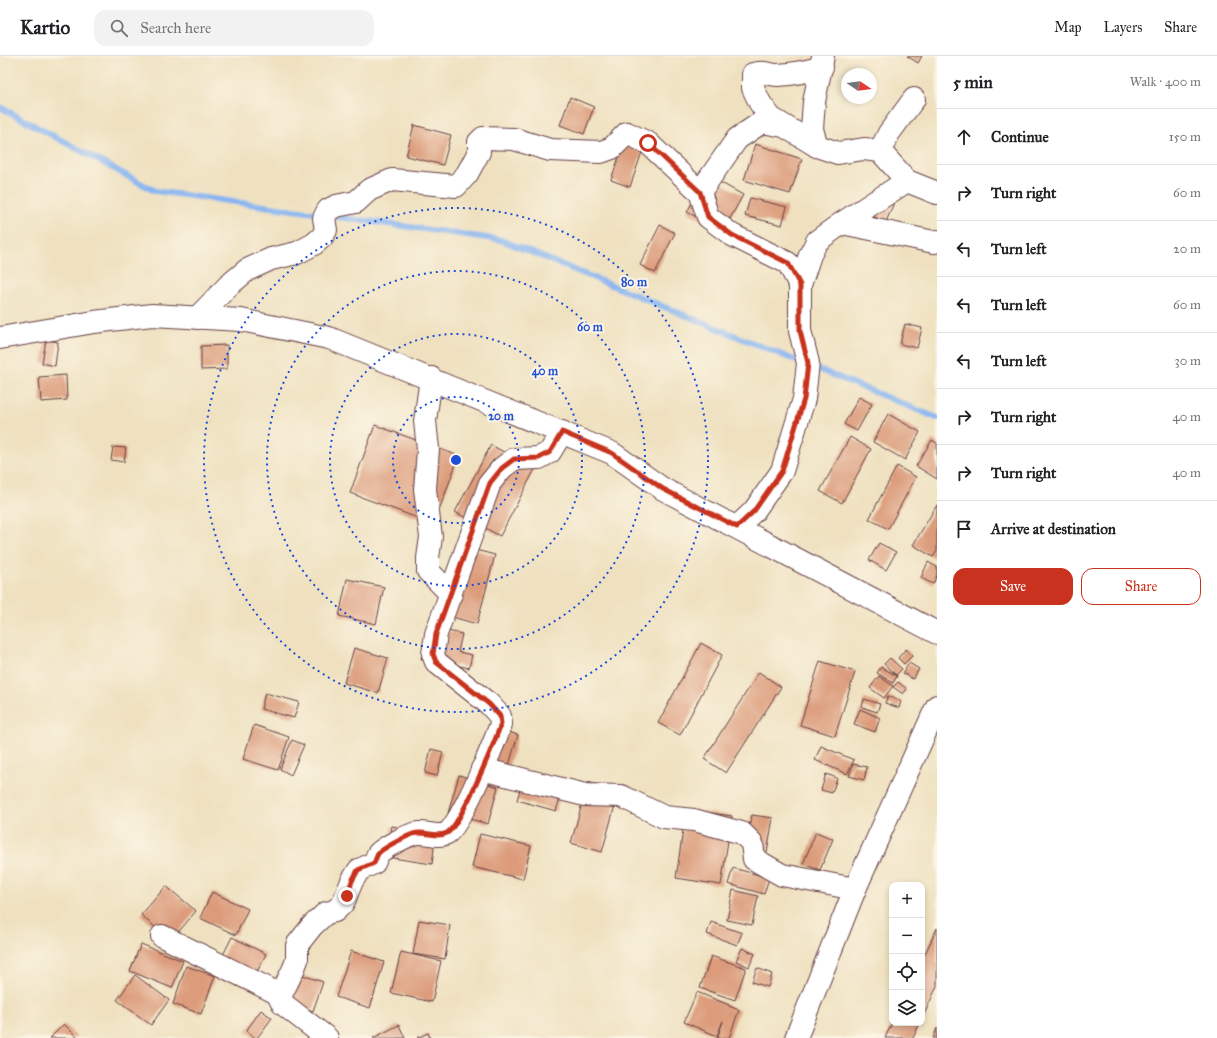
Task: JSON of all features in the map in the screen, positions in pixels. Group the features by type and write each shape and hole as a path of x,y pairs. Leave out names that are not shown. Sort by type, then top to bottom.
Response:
{"street":[{"path":"822,62 804,73 776,75 761,71 753,74 753,88 760,103 771,118 817,146 838,153 864,148 880,151 907,181 937,193"},
{"path":"817,146 812,129 814,102 822,62"},
{"path":"880,151 889,133 914,99"},
{"path":"700,192 737,138 762,122 784,126"},
{"path":"198,318 228,286 247,270 271,259 298,253 314,244 322,237 326,230 324,218 328,210 336,206 356,202 369,190 392,180 456,186 467,174 479,152 479,142 483,138 514,139 550,150 601,152 612,148 626,133 648,143 700,192 708,217 732,235 788,263 800,285"},
{"path":"737,527 754,511 782,471 804,399 808,363 800,331 800,285 810,255 817,241 907,181"},
{"path":"842,223 937,242"},
{"path":"0,338 94,322 152,315 241,320 329,338 431,378 612,453 663,489 937,633"},
{"path":"431,378 425,421 428,449 425,489 431,537 428,571 451,594"},
{"path":"327,1038 283,1004 280,1000 297,960 297,945 312,926 326,913 335,911 343,903 358,870 374,863 378,854 385,848 414,834 423,833 439,835 448,832 454,826 471,795 501,724 500,716 489,704 436,662 433,654 436,634 490,483 502,468 514,459 539,458 550,452 562,432"},
{"path":"796,1038 855,889 937,706"},
{"path":"482,769 585,795 621,796 664,817 694,820 742,833 752,843 754,859 782,875 855,889"},
{"path":"162,936 281,995"}],"building":[{"path":"907,56 922,56 918,63"},
{"path":"570,97 594,107 584,134 560,125"},
{"path":"414,125 451,135 443,165 406,156"},
{"path":"624,142 643,149 630,187 611,180"},
{"path":"755,144 802,159 790,194 744,180"},
{"path":"707,175 743,195 723,231 687,212"},
{"path":"750,198 787,207 782,225 745,216"},
{"path":"895,200 886,222 868,214"},
{"path":"660,225 675,233 655,273 640,265"},
{"path":"905,324 922,328 917,348 900,344"},
{"path":"46,340 58,342 55,366 42,363"},
{"path":"227,345 227,369 201,370 201,346"},
{"path":"66,375 67,400 41,402 39,377"},
{"path":"859,397 872,404 857,431 844,424"},
{"path":"888,414 920,432 905,460 873,442"},
{"path":"375,425 459,456 434,524 350,493"},
{"path":"850,437 871,449 842,503 820,491"},
{"path":"932,440 937,443 937,479 916,466"},
{"path":"491,445 535,469 500,536 455,512"},
{"path":"113,447 126,448 124,462 111,460"},
{"path":"897,466 916,477 888,529 869,519"},
{"path":"937,505 937,551 933,557 913,545"},
{"path":"879,543 896,552 886,570 869,560"},
{"path":"456,545 495,555 477,624 438,613"},
{"path":"928,562 937,567 937,575 933,584 921,578"},
{"path":"347,579 384,587 376,624 339,616"},
{"path":"428,627 462,634 458,652 472,655 469,668 421,659"},
{"path":"701,643 722,655 680,735 658,723"},
{"path":"354,648 388,658 378,693 344,683"},
{"path":"906,649 912,656 904,664 898,658"},
{"path":"890,658 902,669 896,675 884,664"},
{"path":"820,661 855,672 835,736 800,725"},
{"path":"909,663 919,669 913,679 903,673"},
{"path":"881,667 897,676 893,683 877,673"},
{"path":"759,672 781,687 726,773 704,759"},
{"path":"879,676 893,686 884,698 870,688"},
{"path":"898,682 907,689 903,694 893,687"},
{"path":"265,693 299,702 294,718 261,709"},
{"path":"888,696 901,701 899,708 885,703"},
{"path":"864,699 880,704 877,712 862,707"},
{"path":"860,709 880,718 875,732 854,724"},
{"path":"254,725 289,737 278,770 243,759"},
{"path":"494,727 518,735 506,775 481,767"},
{"path":"292,740 304,745 291,775 280,769"},
{"path":"821,746 854,760 847,774 815,760"},
{"path":"431,749 443,752 437,776 425,773"},
{"path":"853,764 867,767 864,780 849,776"},
{"path":"826,774 837,778 832,793 821,790"},
{"path":"459,775 498,787 488,824 448,813"},
{"path":"588,782 619,791 602,852 571,843"},
{"path":"522,783 561,795 556,811 517,800"},
{"path":"686,809 732,816 721,885 676,878"},
{"path":"752,815 773,818 767,852 746,848"},
{"path":"391,826 436,833 432,864 386,857"},
{"path":"816,832 833,839 820,870 803,864"},
{"path":"480,834 531,846 523,879 472,867"},
{"path":"733,868 769,878 764,894 728,884"},
{"path":"166,886 196,911 171,941 141,915"},
{"path":"733,890 758,896 752,925 727,920"},
{"path":"212,892 248,909 236,935 200,918"},
{"path":"419,920 450,925 445,959 413,954"},
{"path":"711,922 742,933 737,945 707,934"},
{"path":"937,928 937,986 925,1012 925,954"},
{"path":"232,937 266,954 254,978 220,961"},
{"path":"141,944 183,961 172,988 130,971"},
{"path":"742,948 755,954 749,967 736,961"},
{"path":"351,951 384,962 370,1008 336,997"},
{"path":"401,952 441,961 432,1002 391,993"},
{"path":"711,956 746,968 735,1000 700,988"},
{"path":"186,966 215,976 201,1014 173,1004"},
{"path":"757,968 772,974 768,987 752,982"},
{"path":"288,970 323,982 313,1011 278,999"},
{"path":"135,975 169,1000 151,1025 117,1000"},
{"path":"697,992 739,1010 729,1038 717,1038 723,1021 717,1036 684,1022"},
{"path":"261,1010 272,1018 257,1038 255,1038 246,1031"},
{"path":"64,1024 78,1038 50,1038"},
{"path":"399,1025 405,1038 373,1038"},
{"path":"891,1026 919,1026 913,1038 885,1038"},
{"path":"937,1028 937,1038 933,1038"},
{"path":"428,1033 430,1038 417,1038"}],"waterway":[{"path":"0,107 155,191 322,214"},
{"path":"331,216 501,240 802,363"},
{"path":"811,366 937,418"}],"route":[{"path":"347,896 352,881 358,870 374,863 378,854 385,848 416,833 439,835 448,832 454,826 471,795 501,724 500,716 489,704 442,668 436,662 433,654 436,634 490,483 502,468 514,459 539,458 550,452 562,432 612,453 663,489 737,527 754,511 782,471 804,399 808,363 800,331 800,285 788,263 732,235 708,217 700,192 648,143"}]}
